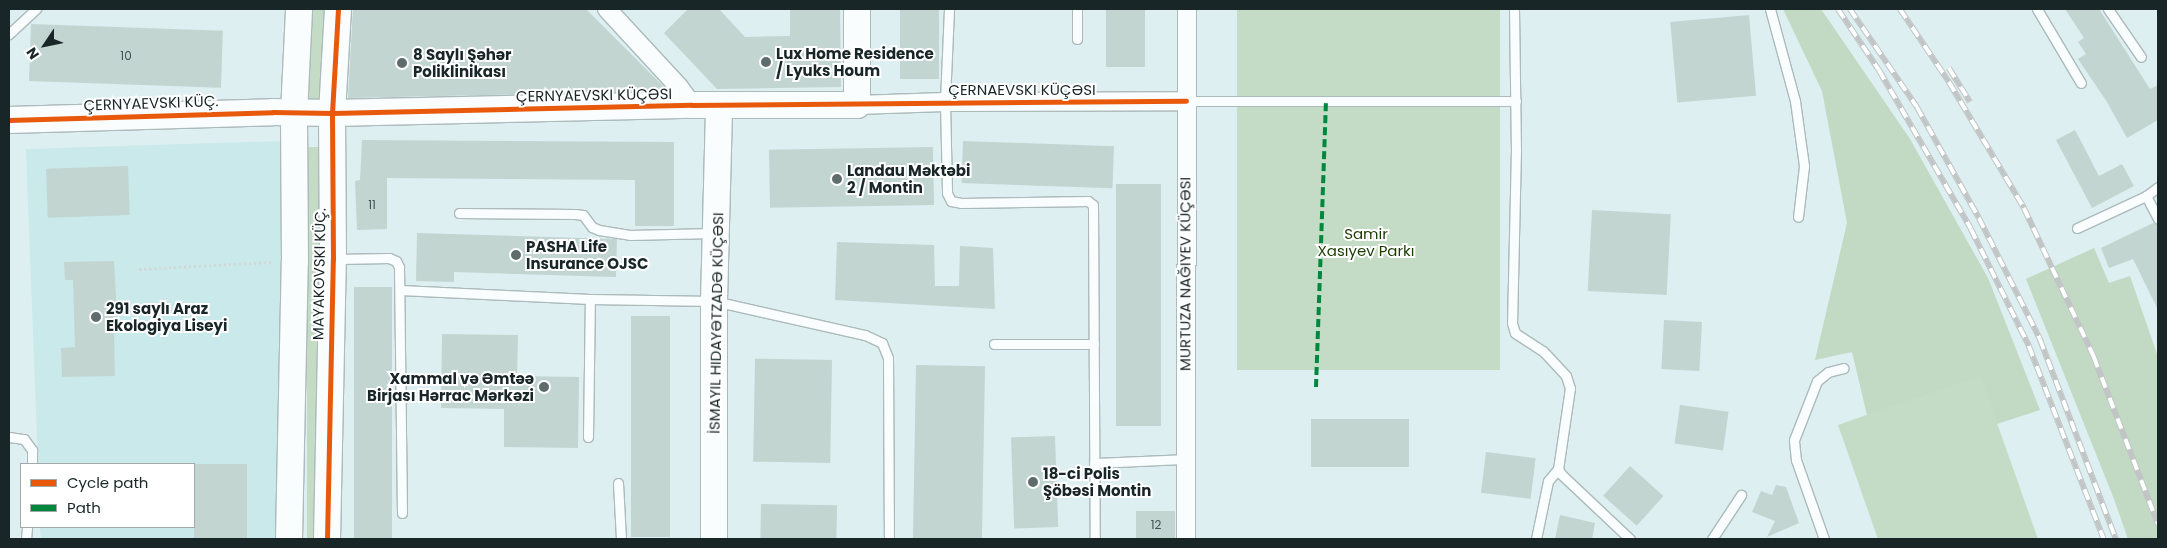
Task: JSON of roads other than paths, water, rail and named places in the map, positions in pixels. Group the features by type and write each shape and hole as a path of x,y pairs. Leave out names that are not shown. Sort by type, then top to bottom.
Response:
{"street":[{"name":"MAYAKOVSKI KÜÇ.","path":"289,539 295,261 294,112 299,9"},
{"name":"MAYAKOVSKI KÜÇ.","path":"326,539 333,259 332,113 338,9"},
{"path":"607,9 679,87 692,105"},
{"path":"857,9 857,105"},
{"path":"1186,539 1184,459 1187,9"},
{"name":"ÇERNAEVSKI KÜÇƏSI","path":"857,105 945,102 1186,101"},
{"name":"ÇERNYAEVSKI KÜÇƏSI","path":"294,112 332,113 692,105 857,105"},
{"path":"714,539 714,301 719,106"},
{"name":"ÇERNYAEVSKI KÜÇ.","path":"9,120 294,112"}],"lane":[{"path":"9,34 36,9"},
{"path":"948,9 945,102 947,193 951,201 961,203 1088,201 1093,205 1095,539"},
{"path":"1077,9 1077,39"},
{"path":"1514,9 1516,102 1512,323 1515,333 1543,351 1566,376 1570,388 1558,469 1548,481 1536,539"},
{"path":"1770,9 1795,101 1804,166 1798,217"},
{"path":"2037,9 2081,83"},
{"path":"2108,9 2141,57"},
{"path":"1186,101 1516,102"},
{"path":"2077,228 2146,196 2158,187"},
{"path":"2146,196 2158,219"},
{"path":"459,213 583,215 592,226 600,230 630,235 716,233"},
{"path":"333,259 389,258 396,261 399,267 402,513"},
{"path":"400,290 590,299 714,301 865,335 882,342 888,358 889,539"},
{"path":"588,437 590,299"},
{"path":"994,344 1094,344"},
{"path":"1824,539 1796,460 1794,440 1817,381 1828,372 1844,368"},
{"path":"9,437 24,439 32,450 32,463"},
{"path":"1094,463 1184,459"},
{"path":"1558,469 1566,480 1630,539"},
{"path":"618,483 620,539"},
{"path":"1712,539 1741,495"}],"railway":[{"path":"1838,9 1879,70 1971,229 2029,346 2104,539"},
{"path":"1850,9 1917,107 1979,218 2040,339 2116,539"},
{"path":"1900,9 1949,82 2024,208 2094,357 2158,524"},
{"path":"1949,68 1970,102"}],"place":[{"name":"Lux Home Residence / Lyuks Houm","path":"766,62"},
{"name":"8 Saylı Şəhər Poliklinikası","path":"402,63"},
{"name":"Landau Məktəbi 2 / Montin","path":"837,179"},
{"name":"PASHA Life Insurance OJSC","path":"516,255"},
{"name":"291 saylı Araz Ekologiya Liseyi","path":"96,317"},
{"name":"Xammal və Əmtəə Birjası Hərrac Mərkəzi","path":"544,387"},
{"name":"18-ci Polis Şöbəsi Montin","path":"1033,482"}],"park label":[{"name":"Samir Xasıyev Parkı","path":"1366,242"}]}
